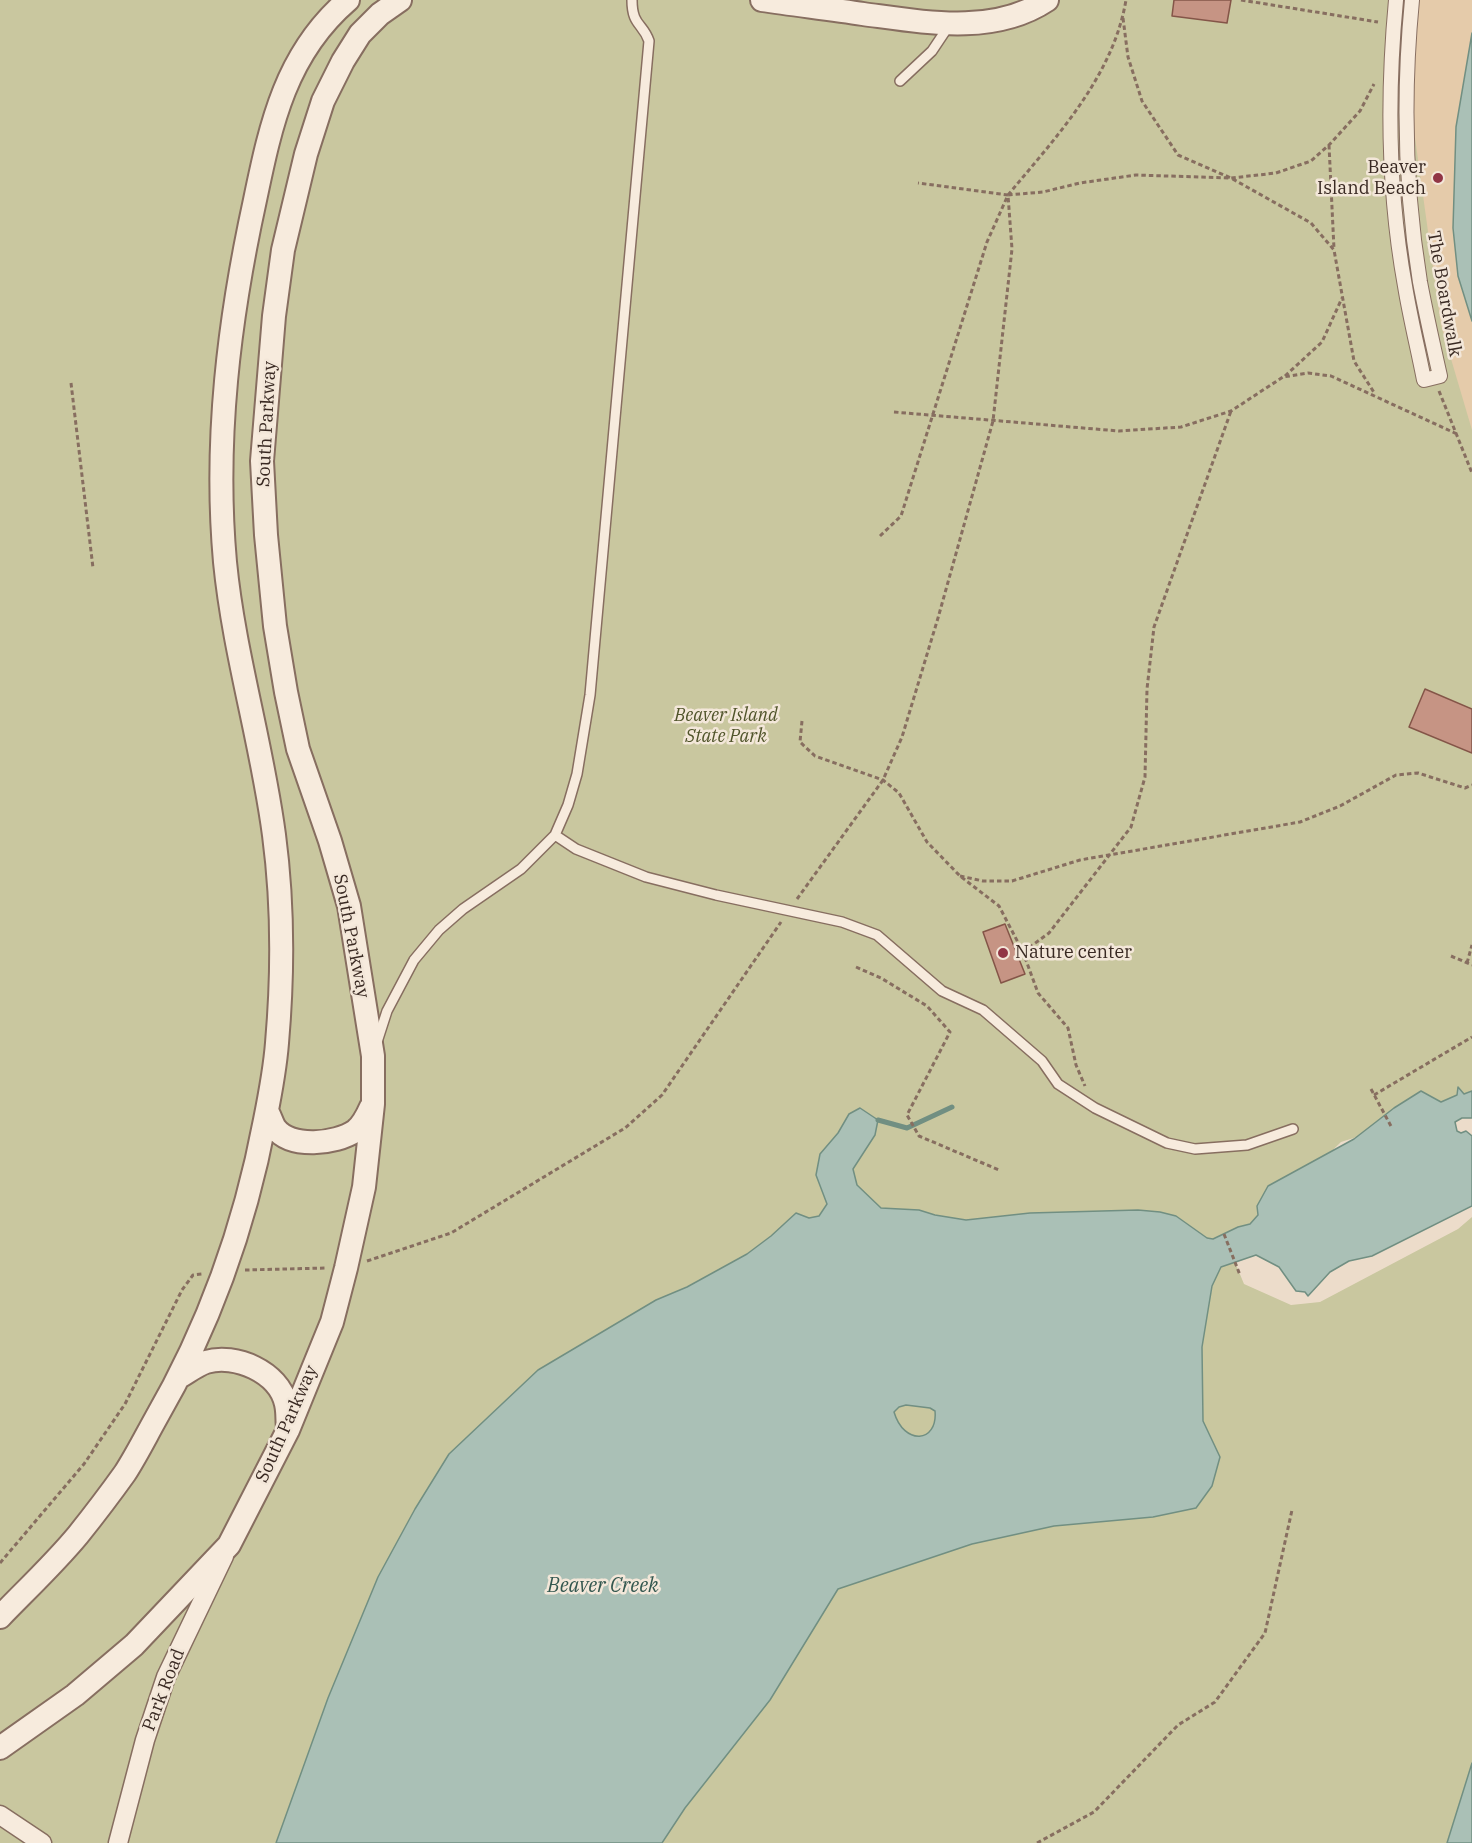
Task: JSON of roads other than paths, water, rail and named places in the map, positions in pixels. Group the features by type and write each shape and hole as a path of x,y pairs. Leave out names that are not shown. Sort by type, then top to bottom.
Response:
{"street":[{"path":"0,1617 77,1536 128,1468 180,1376 225,1270 256,1170 277,1049 281,987 278,884 274,836 240,661 225,558 223,412 234,311 245,245 259,177 277,108 295,63 310,40 333,13 348,0"},
{"name":"South Parkway","path":"0,1748 75,1695 134,1646 230,1545 288,1430 332,1322 346,1268 364,1187 372,1104 373,1056 349,906 330,841 298,750 286,692 275,626 266,535 262,461 274,316 283,250 306,154 323,101 343,61 360,34 380,14 400,0"},
{"path":"762,0 881,8 950,23 991,21 1019,14 1047,0"},
{"name":"The Boardwalk","path":"1396,0 1390,118 1394,203 1405,285 1424,380 1440,376 1420,282 1410,202 1406,118 1408,39 1412,0"},
{"path":"267,1111 281,1134 306,1142 323,1142 338,1139 355,1130 365,1121 372,1104"},
{"path":"180,1376 205,1363 218,1361 240,1362 264,1372 279,1389 286,1403 288,1430"},
{"name":"Park Road","path":"118,1843 166,1677 230,1545"},
{"path":"0,1815 42,1843"}],"lane":[{"path":"373,1056 387,1011 414,960 439,930 463,909 521,869 555,835 568,805 577,774 584,741 592,673 649,41 647,34 639,27 632,13 632,0"},
{"path":"900,81 932,51 950,23"},
{"path":"555,835 576,849 646,877 842,922 877,935 942,991 983,1010 1042,1061 1058,1084 1095,1108 1167,1143 1195,1149 1247,1145 1293,1129"}],"water":[{"path":"1472,33 1472,321 1458,276 1453,228 1456,127"},
{"name":"Beaver Creek","path":"1458,1087 1464,1094 1472,1091 1472,1118 1462,1118 1455,1122 1457,1131 1461,1133 1466,1131 1472,1136 1472,1206 1372,1256 1349,1261 1330,1272 1308,1296 1305,1292 1296,1291 1279,1267 1256,1255 1221,1267 1212,1286 1202,1347 1203,1421 1220,1457 1212,1486 1196,1508 1153,1517 1054,1526 972,1544 838,1589 770,1700 685,1808 662,1843 276,1843 328,1698 378,1577 415,1509 449,1454 538,1370 656,1300 687,1287 747,1254 796,1213 809,1218 819,1216 827,1204 816,1175 820,1154 838,1133 849,1114 860,1108 878,1120 875,1135 853,1169 857,1185 881,1208 919,1210 966,1220 1030,1213 1138,1210 1160,1212 1176,1216 1207,1238 1213,1239 1250,1224 1258,1215 1257,1206 1268,1186 1354,1139 1394,1108 1421,1091 1441,1102 1457,1095","holes":["906,1405 930,1408 935,1411 935,1422 926,1434 919,1436 905,1431 894,1412"]},
{"path":"1472,1763 1472,1843 1447,1843"}],"waterway":[{"path":"878,1120 907,1128 952,1107"}],"place":[{"name":"Beaver Island Beach","path":"1438,178"},
{"name":"Nature center","path":"1003,953"}],"park label":[{"name":"Beaver Island State Park","path":"726,726"}]}
